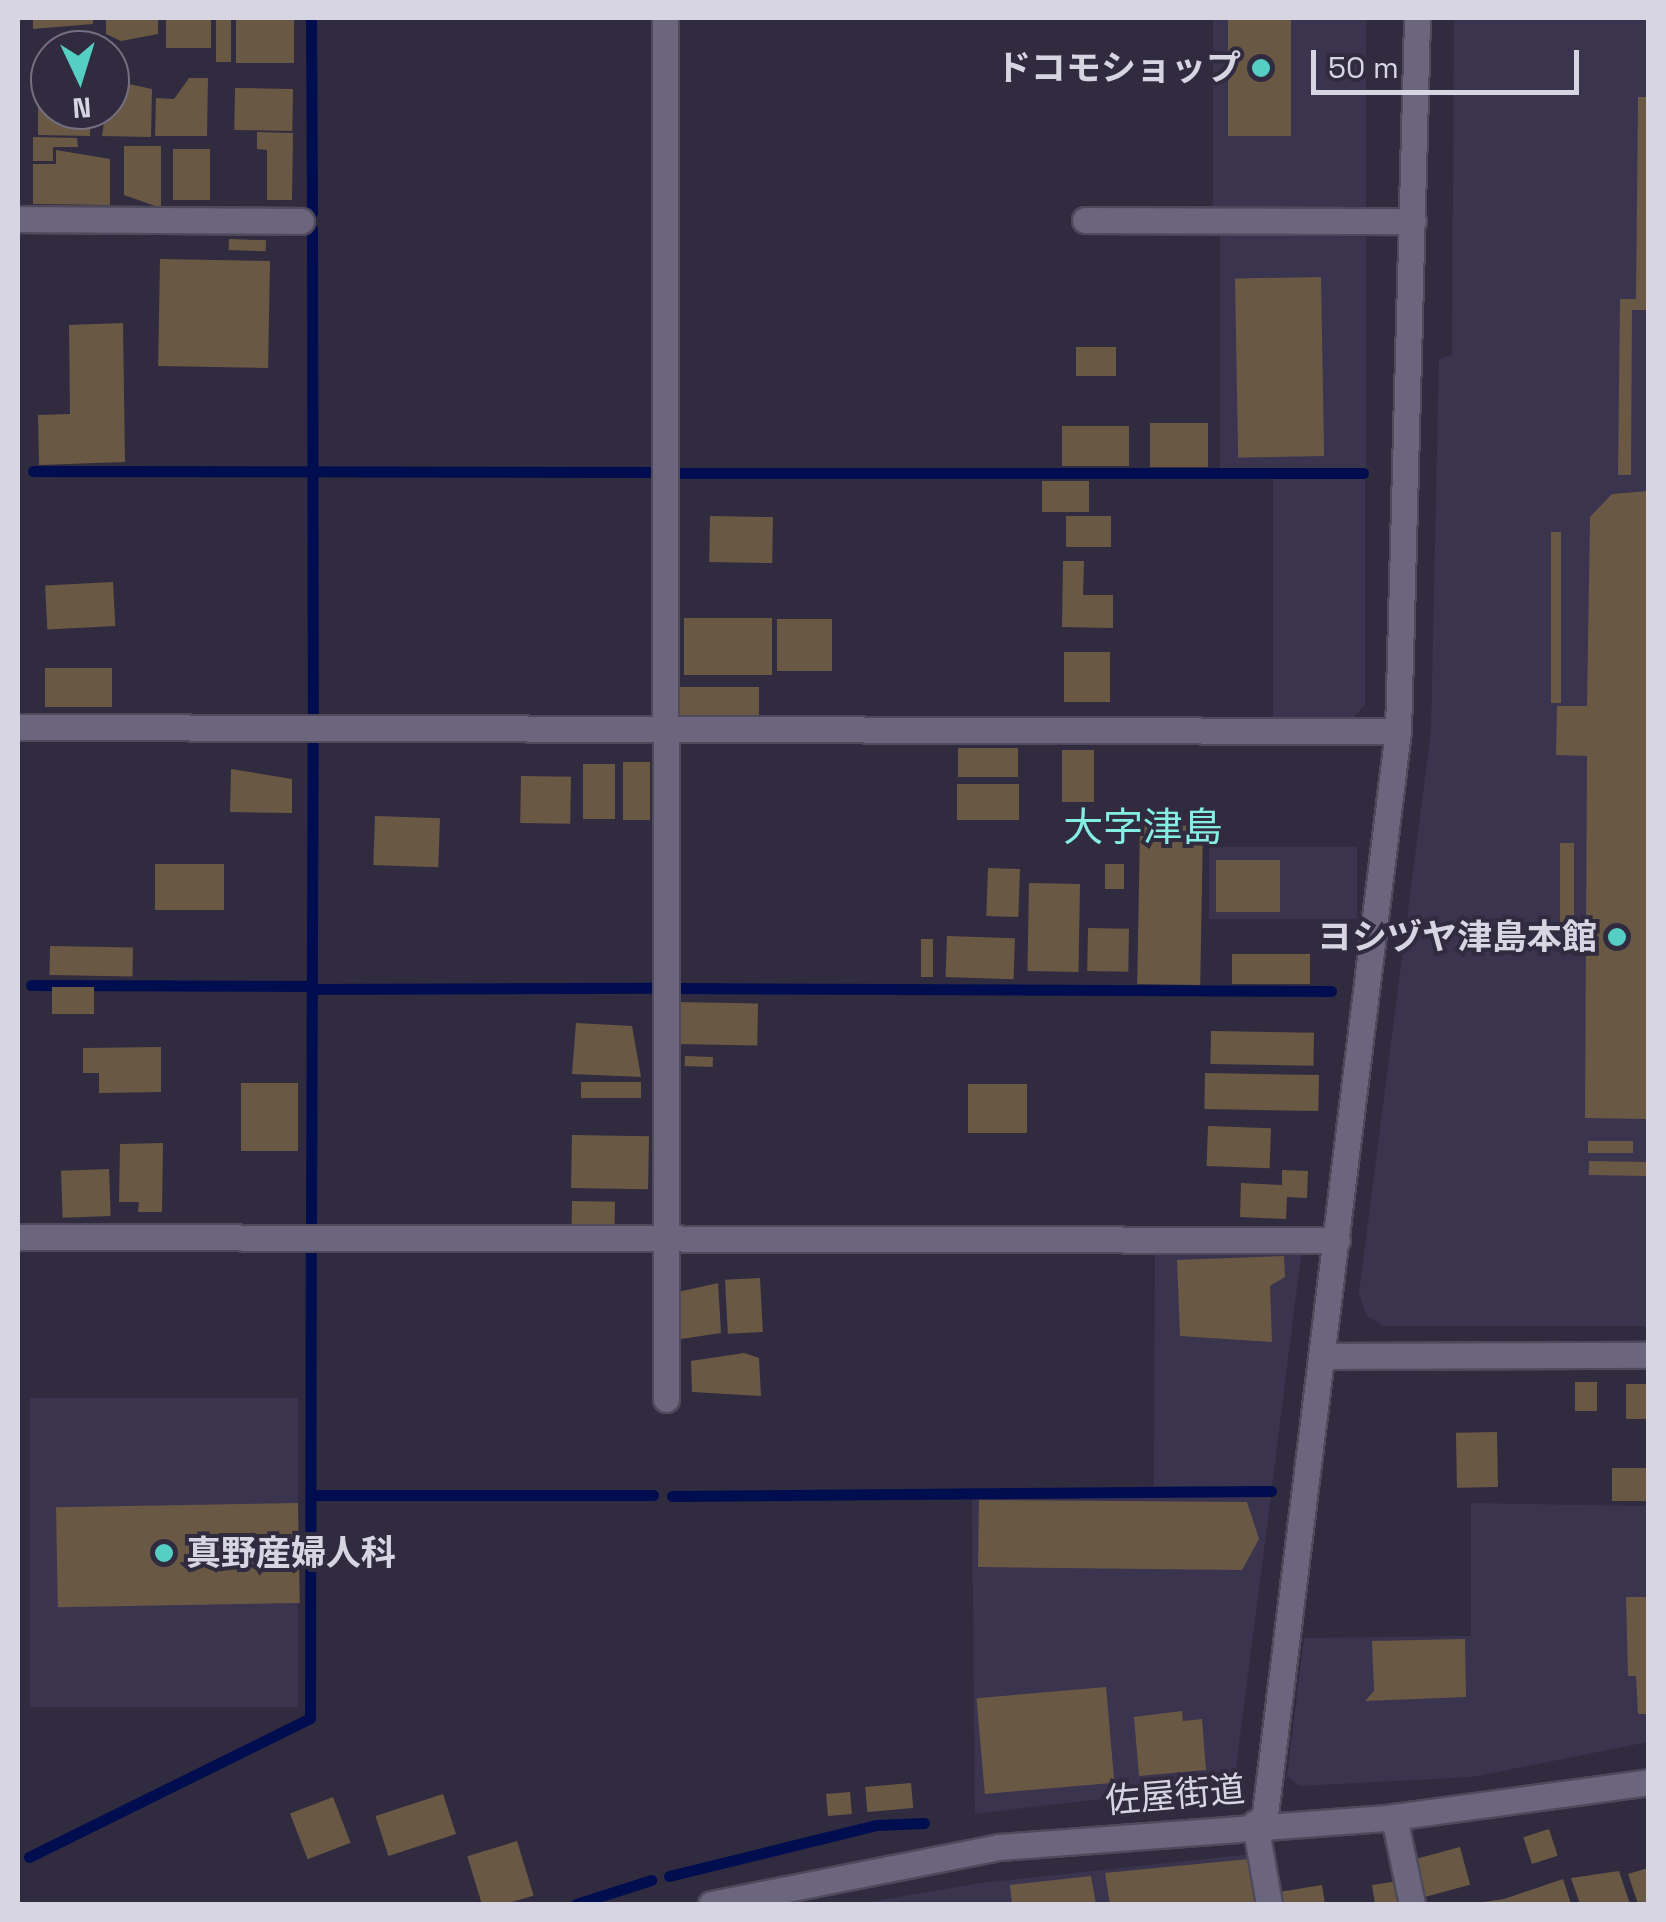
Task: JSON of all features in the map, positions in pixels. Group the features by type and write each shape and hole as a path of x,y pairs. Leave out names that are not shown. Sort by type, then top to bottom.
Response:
{"street":[{"path":"666,18 661,730 666,1399"},
{"path":"1268,1904 1260,1822 1323,1356 1398,731 1417,18"},
{"path":"18,220 301,220"},
{"path":"1085,220 1412,221"},
{"path":"18,726 1398,731"},
{"path":"18,1237 1337,1240"},
{"path":"1323,1356 1648,1356"},
{"name":"佐屋街道","path":"712,1904 999,1847 1260,1822 1394,1817 1648,1782"},
{"path":"1394,1817 1412,1904"}],"shaded area":[{"path":"1213,18 1366,18 1366,212 1213,212"},
{"path":"1454,18 1648,18 1648,1326 1383,1326 1366,1315 1359,1293 1431,732 1439,359 1452,355"},
{"path":"1220,228 1366,228 1366,468 1220,468"},
{"path":"1365,477 1365,705 1351,720 1273,720 1273,478"},
{"path":"1209,847 1357,847 1357,919 1209,919"},
{"path":"1155,1247 1302,1247 1272,1486 1154,1486"},
{"name":"真野産婦人科","path":"30,1398 298,1398 298,1707 30,1707"},
{"path":"1271,1495 1234,1783 975,1814 972,1498"},
{"path":"1471,1503 1648,1506 1648,1742 1472,1777 1299,1786 1287,1776 1304,1638 1471,1636"},
{"path":"1252,1854 1259,1904 858,1904 980,1883"}],"building":[{"path":"33,18 93,18 93,24 33,29"},
{"path":"106,18 158,18 158,34 130,39 130,30 106,30"},
{"path":"166,18 211,18 211,48 166,48"},
{"path":"216,18 231,18 231,62 216,62"},
{"path":"236,18 294,18 294,63 236,63"},
{"path":"1228,18 1291,18 1291,136 1228,136"},
{"path":"189,78 208,78 207,136 155,136 156,98 174,99"},
{"path":"130,84 152,89 151,137 102,136 103,130 130,130"},
{"path":"235,88 293,89 292,131 234,130"},
{"path":"1638,97 1648,97 1648,310 1632,310 1631,475 1618,475 1620,299 1636,299"},
{"path":"38,130 90,130 90,136 38,135"},
{"path":"257,132 293,133 292,200 267,200 267,150 257,149"},
{"path":"33,137 77,138 78,147 53,147 53,161 33,161"},
{"path":"124,146 161,146 161,208 124,195"},
{"path":"173,149 210,149 210,200 173,200"},
{"path":"56,150 110,159 110,205 33,204 33,164 56,164"},
{"path":"229,239 266,240 266,251 229,250"},
{"path":"160,259 270,261 268,368 158,366"},
{"path":"1321,277 1324,456 1238,457 1235,279"},
{"path":"123,323 125,462 39,465 38,415 70,414 69,325"},
{"path":"1076,347 1116,347 1116,376 1076,376"},
{"path":"1150,423 1208,423 1208,467 1150,467"},
{"path":"1062,426 1129,426 1129,466 1062,466"},
{"path":"1042,481 1089,481 1089,512 1042,512"},
{"name":"ヨシヅヤ津島本館","path":"1648,491 1648,1119 1585,1118 1587,756 1556,755 1557,706 1587,706 1590,517 1612,494"},
{"path":"710,516 773,517 772,563 709,562"},
{"path":"1066,516 1111,516 1111,547 1066,547"},
{"path":"1551,532 1561,532 1561,703 1551,703"},
{"path":"1063,561 1084,561 1083,595 1113,595 1113,628 1062,627"},
{"path":"113,582 115,626 47,629 45,586"},
{"path":"684,618 772,618 772,675 684,675"},
{"path":"777,619 832,619 832,671 777,671"},
{"path":"1064,652 1110,652 1110,702 1064,702"},
{"path":"45,668 112,668 112,707 45,707"},
{"path":"680,687 759,687 759,719 680,719"},
{"path":"958,748 1018,748 1018,777 958,777"},
{"path":"1062,750 1094,750 1094,802 1062,802"},
{"path":"623,762 650,762 650,820 623,820"},
{"path":"583,764 615,764 615,819 583,819"},
{"path":"231,769 292,779 292,813 230,812"},
{"path":"521,776 571,777 570,824 520,823"},
{"path":"957,784 1019,784 1019,820 957,820"},
{"path":"375,816 440,818 438,867 373,865"},
{"path":"1140,825 1203,826 1200,985 1137,984"},
{"path":"1560,843 1574,843 1574,932 1560,932"},
{"path":"1216,860 1280,860 1280,912 1216,912"},
{"path":"155,864 224,864 224,910 155,910"},
{"path":"1105,864 1124,864 1124,889 1105,889"},
{"path":"988,868 1020,869 1018,917 986,916"},
{"path":"1029,883 1080,884 1078,972 1027,971"},
{"path":"1088,928 1129,929 1128,972 1087,971"},
{"path":"947,936 1015,938 1014,979 946,977"},
{"path":"921,939 933,939 933,977 921,977"},
{"path":"50,946 133,947 132,976 49,975"},
{"path":"1232,954 1310,954 1310,984 1232,984"},
{"path":"52,987 94,987 94,1014 52,1014"},
{"path":"677,1002 758,1003 757,1045 676,1044"},
{"path":"576,1023 632,1026 641,1077 572,1074"},
{"path":"1211,1031 1314,1033 1313,1066 1210,1064"},
{"path":"161,1047 161,1092 99,1093 99,1073 83,1073 83,1048"},
{"path":"685,1056 713,1057 713,1067 685,1066"},
{"path":"1205,1073 1319,1075 1318,1111 1204,1109"},
{"path":"581,1082 641,1082 641,1098 581,1098"},
{"path":"241,1083 298,1083 298,1151 241,1151"},
{"path":"968,1084 1027,1084 1027,1133 968,1133"},
{"path":"1208,1126 1271,1128 1270,1168 1207,1166"},
{"path":"572,1135 649,1136 648,1189 571,1188"},
{"path":"1588,1141 1633,1141 1633,1153 1588,1153"},
{"path":"163,1143 162,1212 138,1212 139,1202 119,1202 120,1144"},
{"path":"1589,1161 1648,1162 1648,1176 1589,1175"},
{"path":"109,1169 111,1216 63,1218 61,1171"},
{"path":"1282,1170 1308,1171 1307,1198 1287,1197 1286,1219 1240,1217 1241,1183 1282,1185"},
{"path":"572,1201 615,1202 615,1225 572,1224"},
{"path":"1284,1256 1285,1277 1270,1286 1272,1342 1180,1336 1177,1260"},
{"path":"760,1278 763,1332 728,1334 725,1280"},
{"path":"718,1283 721,1333 681,1339 678,1292"},
{"path":"744,1353 759,1358 761,1396 692,1392 691,1361"},
{"path":"1575,1382 1597,1382 1597,1411 1575,1411"},
{"path":"1626,1384 1648,1384 1648,1419 1626,1419"},
{"path":"1497,1432 1498,1487 1457,1488 1456,1433"},
{"path":"1612,1468 1648,1468 1648,1501 1612,1501"},
{"path":"979,1500 1247,1502 1259,1539 1242,1570 978,1567"},
{"path":"298,1503 300,1603 58,1607 56,1507"},
{"path":"1626,1597 1648,1597 1648,1714 1638,1714 1636,1676 1628,1676"},
{"path":"1465,1639 1466,1697 1365,1701 1374,1691 1372,1641"},
{"path":"1106,1687 1114,1783 985,1794 976,1698"},
{"path":"1182,1711 1183,1721 1202,1719 1206,1770 1139,1776 1134,1717"},
{"path":"911,1783 913,1808 867,1812 865,1787"},
{"path":"850,1792 852,1814 828,1816 826,1794"},
{"path":"443,1794 456,1834 388,1856 375,1816"},
{"path":"333,1797 351,1843 308,1859 290,1813"},
{"path":"1549,1829 1558,1856 1532,1864 1523,1837"},
{"path":"517,1841 534,1896 506,1904 482,1904 467,1856"},
{"path":"1460,1847 1470,1885 1420,1898 1410,1860"},
{"path":"1249,1859 1255,1904 1110,1904 1105,1873"},
{"path":"1648,1868 1648,1904 1638,1904 1628,1874"},
{"path":"1619,1871 1630,1904 1580,1904 1571,1878"},
{"path":"1091,1876 1096,1904 1012,1904 1010,1885"},
{"path":"1563,1879 1571,1904 1470,1904 1504,1899"},
{"path":"1398,1881 1402,1904 1375,1904 1372,1885"},
{"path":"1322,1885 1325,1904 1281,1904 1279,1892"}],"waterway":[{"path":"311,18 312,213"},
{"path":"312,229 313,717"},
{"path":"33,471 651,472"},
{"path":"672,473 1363,473"},
{"path":"311,1226 313,740"},
{"path":"31,985 313,986"},
{"path":"313,989 651,988"},
{"path":"672,988 1331,991"},
{"path":"29,1857 310,1718 311,1247"},
{"path":"672,1496 1271,1491"},
{"path":"311,1495 653,1495"},
{"path":"669,1876 877,1825 924,1823"},
{"path":"576,1904 651,1880"}],"place":[{"name":"ドコモショップ","path":"1261,68"},
{"name":"ヨシヅヤ津島本館","path":"1617,937"},
{"name":"真野産婦人科","path":"164,1553"}],"district":[{"name":"大字津島","path":"1143,828"}]}
